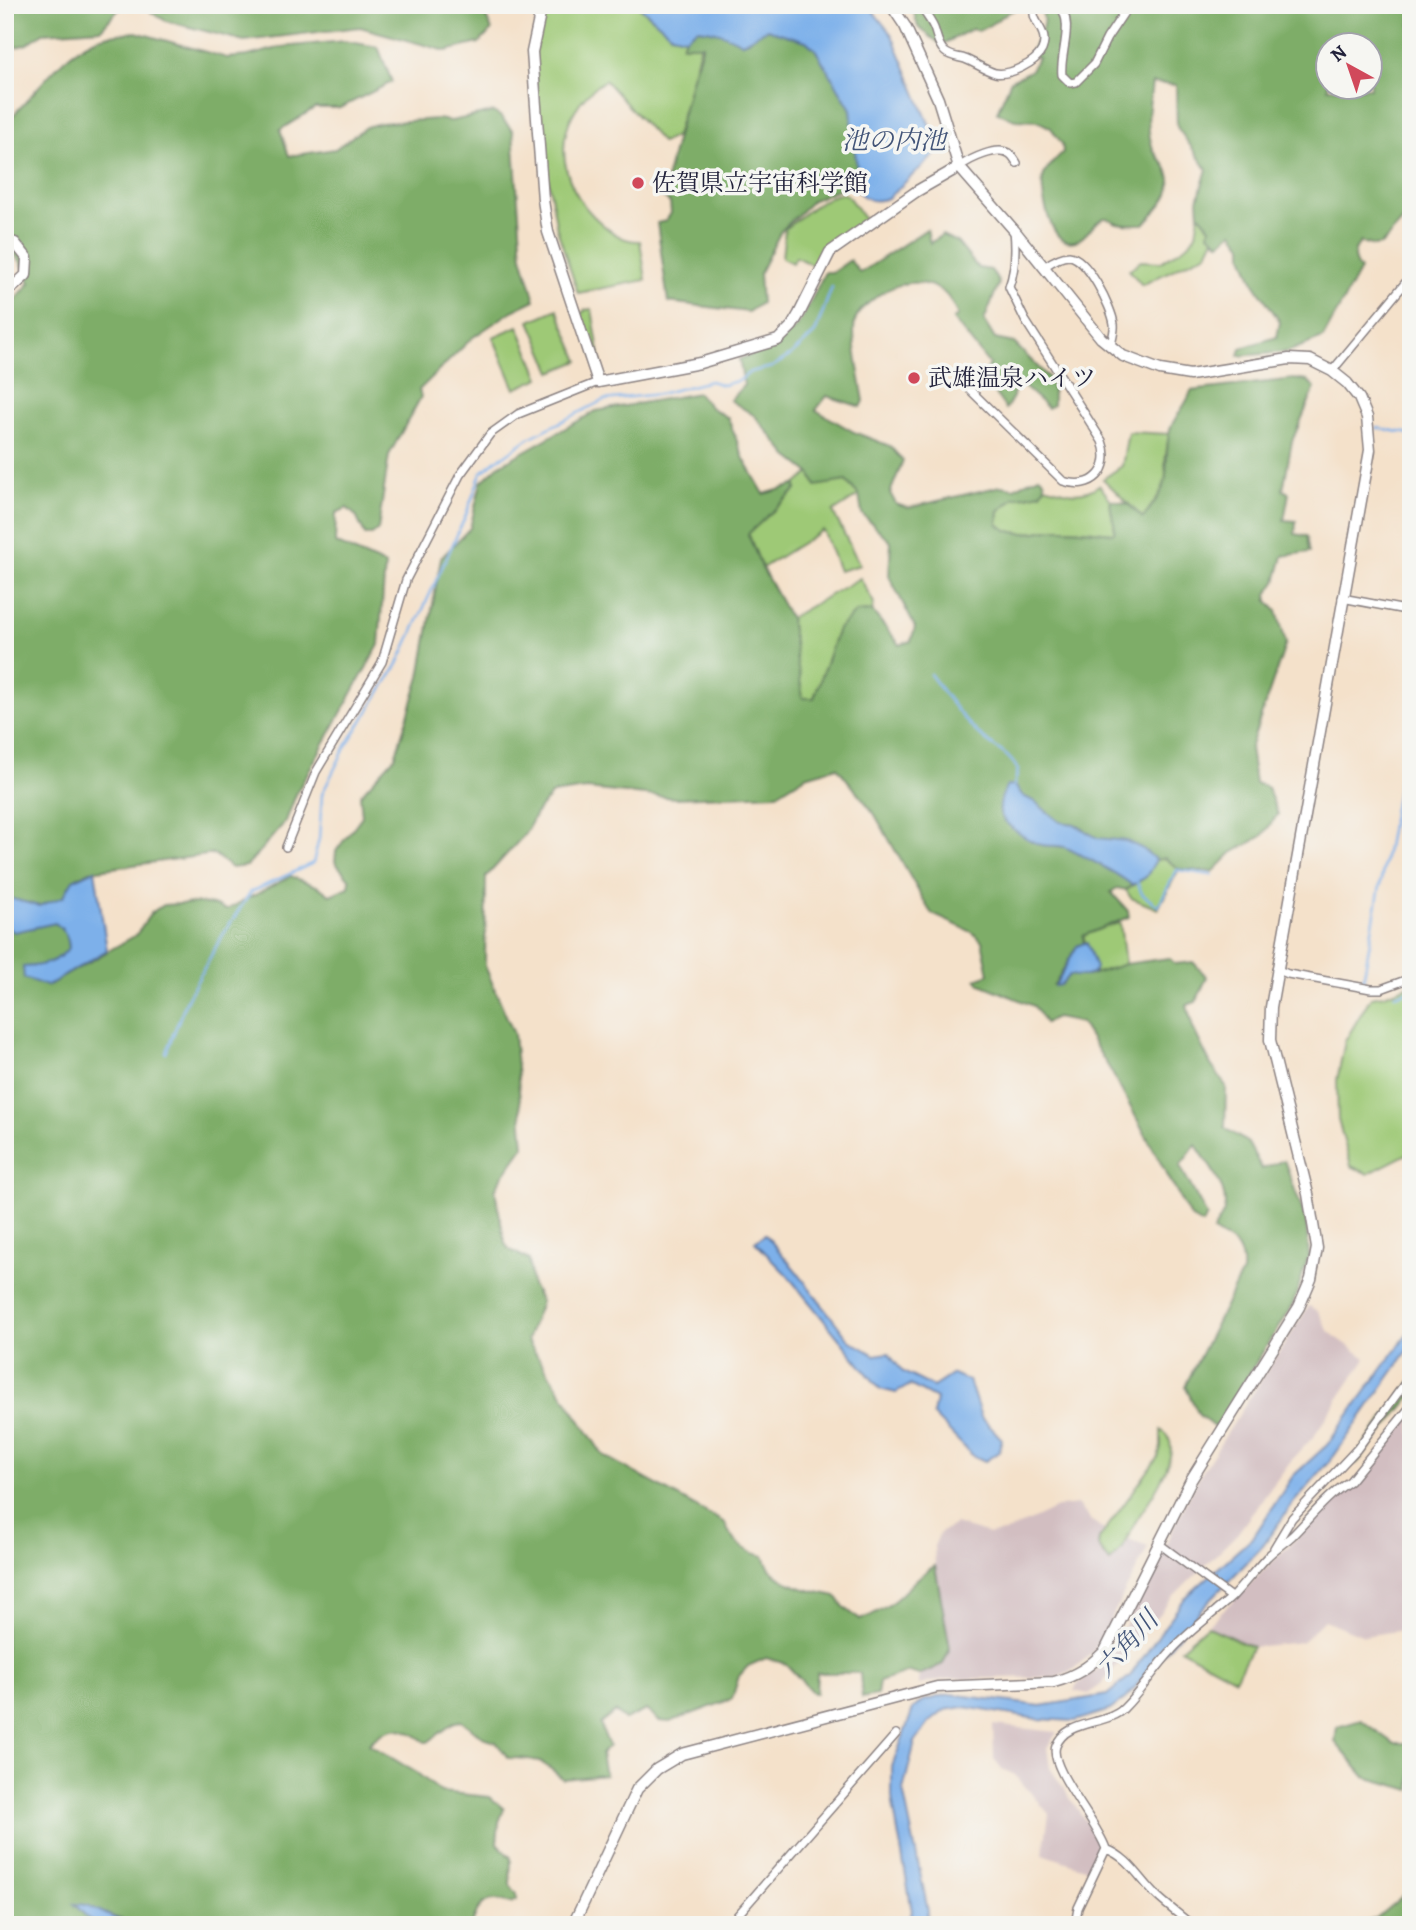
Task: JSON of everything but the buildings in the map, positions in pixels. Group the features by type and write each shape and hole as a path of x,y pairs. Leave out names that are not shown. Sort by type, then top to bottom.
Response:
{"street":[{"path":"542,5 532,52 543,200 548,232 598,382"},
{"path":"573,1925 637,1789 657,1769 682,1754 937,1687 1054,1682 1071,1677 1088,1667 1105,1651 1191,1480 1299,1307 1311,1279 1317,1248 1314,1221 1270,1040 1271,1007 1370,450 1367,417 1359,398 1347,383 1332,371 1310,360 1289,359 1190,375 1160,370 1123,356 1101,338 959,167 938,99 905,26 891,5"},
{"path":"919,5 933,25 939,44 946,53 996,73 1005,73 1030,63 1039,55 1045,38 1043,30 1034,18 1036,5"},
{"path":"1058,5 1063,10 1066,25 1062,75 1070,83 1076,82 1094,64 1129,5"},
{"path":"286,847 316,772 382,662 405,580 460,475 490,434 518,414 598,382 700,363 778,340 792,326 830,252 917,191 968,160 999,151 1009,153 1017,163"},
{"path":"965,385 1063,481 1074,485 1094,480 1106,461 1102,441 1025,320 1009,287 1014,273 1016,252 1014,230"},
{"path":"5,240 15,243 27,258 26,275 13,287 5,289"},
{"path":"1044,267 1055,260 1074,257 1097,282 1114,324 1111,346"},
{"path":"1332,371 1411,276"},
{"path":"1342,598 1411,611"},
{"path":"1276,969 1288,974 1371,989 1381,989 1411,978"},
{"path":"1270,1554 1292,1518 1357,1449 1411,1375"},
{"path":"1192,1925 1158,1896 1127,1862 1106,1849 1094,1822 1060,1772 1055,1756 1056,1746 1063,1735 1075,1728 1104,1720 1122,1710 1172,1650 1231,1597 1270,1554 1290,1538 1338,1489 1350,1481 1411,1406"},
{"path":"1158,1544 1231,1597"},
{"path":"729,1925 896,1734"},
{"path":"1074,1925 1078,1908 1106,1849"}],"shaded area":[{"path":"1309,1306 1318,1311 1329,1332 1366,1358 1313,1437 1290,1462 1237,1534 1172,1598 1101,1685 1088,1694 1074,1691 1077,1684 1097,1670 1113,1650 1199,1477"},
{"path":"1411,1414 1411,1622 1403,1630 1364,1636 1324,1620 1302,1642 1252,1647 1207,1626 1363,1473"},
{"path":"1077,1504 1104,1530 1099,1539 1117,1556 1128,1540 1148,1547 1094,1651 1071,1671 1055,1677 944,1679 919,1685 919,1675 943,1664 950,1648 935,1566 934,1546 940,1533 955,1524 989,1534 1006,1532 1061,1506"},
{"path":"993,1725 1057,1732 1047,1748 1050,1768 1097,1838 1098,1853 1090,1870 1043,1854 1049,1814 1015,1775 1002,1769 994,1759"}],"green space":[{"path":"5,5 123,5 101,29 43,33 27,44 5,50"},
{"path":"146,5 481,5 492,30 479,43 446,51 360,27 244,41 166,21 152,13"},
{"path":"546,5 637,5 672,35 685,38 683,45 701,44 676,136 662,143 605,80 587,95 574,112 567,131 564,150 574,189 586,208 610,231 624,239 640,241 646,280 578,293 557,229 537,118 534,53"},
{"path":"912,5 1411,5 1411,212 1381,245 1361,242 1358,245 1354,256 1360,270 1323,338 1287,352 1239,356 1241,348 1277,337 1280,322 1254,283 1243,256 1243,245 1233,232 1220,243 1209,234 1210,227 1199,214 1198,200 1207,169 1177,127 1176,85 1152,83 1150,100 1148,124 1151,141 1154,152 1166,167 1169,176 1166,198 1144,224 1120,224 1104,218 1082,238 1066,241 1055,232 1051,223 1042,185 1046,171 1063,152 1062,144 1051,128 1038,121 1015,120 997,112 1011,80 1030,71 1038,58 1029,54 1043,27 1041,10 1014,10 978,31 972,29 945,43 939,43 918,27"},
{"path":"697,29 722,32 742,43 767,29 806,41 815,49 851,109 857,169 855,182 813,200 781,231 759,274 761,303 748,312 668,302 657,223 666,221 671,213 670,203 662,196 692,77 703,45 682,45 685,38"},
{"path":"136,32 227,58 248,56 282,47 344,41 378,47 392,82 340,108 315,108 280,130 289,156 335,149 366,127 380,123 437,119 451,121 493,112 500,116 513,131 522,256 535,300 512,311 472,338 419,390 421,397 389,455 378,530 372,535 365,535 356,516 347,508 336,513 335,543 385,565 379,645 297,792 286,821 247,866 231,868 214,854 90,871 73,880 64,897 39,906 5,897 5,311 30,283 24,267 5,248 5,123 57,67 80,47 103,36"},
{"path":"841,193 847,195 865,220 831,244 816,267 796,257 792,263 782,258 785,229 818,203"},
{"path":"1199,214 1210,227 1209,234 1214,238 1207,253 1142,285 1129,270 1141,261 1161,262 1189,244 1196,234"},
{"path":"927,229 930,243 942,235 957,242 978,268 991,270 999,283 984,321 995,339 1014,343 1048,377 1053,390 1053,405 1048,408 1022,385 1015,384 1013,397 1006,409 983,377 989,364 953,319 958,316 949,298 940,290 922,283 913,283 895,286 879,295 862,310 855,321 855,349 864,401 861,407 827,396 816,410 854,432 890,446 903,461 890,493 896,504 908,508 1001,486 1014,488 1039,476 1044,480 1045,486 1041,493 1014,498 999,511 998,524 1019,533 1064,529 1114,533 1111,500 1128,504 1143,518 1161,492 1165,480 1170,430 1191,391 1294,379 1308,381 1315,388 1292,441 1283,490 1289,493 1284,520 1296,521 1295,534 1307,536 1310,552 1283,556 1276,582 1267,594 1268,601 1277,611 1286,643 1250,748 1255,783 1267,787 1278,814 1262,836 1232,853 1213,872 1179,869 1165,858 1156,860 1143,849 1126,841 1097,838 1075,824 1060,822 1023,796 1014,785 1040,845 1068,847 1132,885 1126,890 1117,888 1111,892 1128,911 1129,917 1083,936 1084,943 1077,946 1054,985 1060,985 1069,975 1087,976 1125,964 1169,958 1175,964 1193,962 1207,977 1196,1002 1187,1005 1193,1028 1211,1065 1226,1086 1225,1128 1248,1143 1262,1169 1284,1160 1306,1220 1309,1255 1293,1304 1215,1428 1199,1415 1185,1386 1242,1272 1241,1256 1236,1246 1213,1231 1223,1214 1225,1203 1216,1176 1196,1145 1180,1166 1207,1216 1202,1224 1190,1217 1111,1071 1081,1023 1056,1018 1045,1023 1034,1006 980,984 976,979 989,974 982,941 972,932 932,914 874,813 837,767 806,776 777,794 675,798 586,789 552,794 538,810 525,834 486,877 485,966 514,1034 524,1146 495,1190 505,1243 509,1249 529,1260 532,1285 541,1302 527,1340 603,1455 725,1523 735,1540 745,1549 764,1556 768,1566 784,1580 805,1589 836,1596 844,1607 860,1620 891,1603 935,1566 950,1648 943,1664 919,1675 909,1672 879,1682 877,1695 862,1698 860,1673 817,1673 816,1693 813,1693 786,1664 766,1658 748,1666 739,1676 732,1699 670,1722 659,1721 646,1710 625,1720 615,1712 600,1724 609,1746 601,1754 605,1775 563,1779 538,1761 508,1758 496,1742 486,1739 461,1721 455,1722 428,1742 403,1730 383,1732 369,1744 417,1773 441,1792 490,1797 504,1809 499,1822 497,1843 511,1858 510,1885 517,1894 517,1900 511,1903 496,1900 485,1902 472,1925 162,1925 151,1920 122,1920 75,1905 95,1925 5,1925 5,926 14,932 55,923 64,931 69,948 63,955 45,965 47,986 136,935 151,913 163,905 198,903 226,910 291,876 319,887 330,895 349,887 350,880 335,862 336,851 362,816 360,795 395,757 420,677 441,558 470,528 481,482 498,466 596,411 698,393 710,407 728,418 744,459 764,494 795,485 797,489 748,534 762,568 790,618 803,698 814,698 838,629 856,612 872,611 900,645 911,641 915,627 889,576 891,542 862,514 859,495 846,481 816,486 810,473 788,456 755,416 730,400 744,385 739,359 774,345 795,328 825,272 833,272 850,260 860,273"},
{"path":"557,309 579,361 552,372 530,321"},
{"path":"592,309 601,364 597,366 580,315 585,310"},
{"path":"518,326 540,378 515,389 493,337"},
{"path":"1128,432 1169,434 1163,489 1143,518 1103,479 1122,466"},
{"path":"810,473 846,481 859,495 833,512 860,565 839,571 823,530 762,568 748,533 797,489 795,485"},
{"path":"1099,485 1111,500 1114,533 1065,529 1019,533 998,524 999,511 1014,498 1041,493 1045,486 1079,493"},
{"path":"860,578 874,603 872,611 856,612 838,629 814,698 802,698 790,618"},
{"path":"1164,858 1179,869 1158,909 1131,898 1126,890 1146,877 1156,860"},
{"path":"1120,923 1125,964 1098,974 1093,973 1095,971 1083,936"},
{"path":"1411,985 1411,1152 1368,1174 1351,1166 1338,1120 1337,1080 1345,1041 1371,997"},
{"path":"1411,1382 1411,1397 1357,1463 1349,1465"},
{"path":"1161,1430 1169,1438 1171,1449 1164,1475 1122,1548 1110,1562 1098,1546 1099,1539 1158,1457"},
{"path":"1207,1626 1252,1647 1235,1679 1180,1649"},
{"path":"1361,1720 1393,1743 1411,1743 1411,1790 1365,1777 1335,1742 1337,1727"},
{"path":"1411,1889 1411,1925 1358,1925 1375,1919"}],"water":[{"name":"池の内池","path":"638,5 868,5 892,35 940,150 888,198 875,201 867,198 856,189 857,169 851,109 815,49 806,41 767,29 742,43 721,33 697,29 685,38 672,35"},
{"path":"1014,785 1023,796 1060,822 1074,824 1097,838 1126,841 1143,849 1156,860 1146,877 1132,885 1066,847 1045,846 1024,837 1006,822 1000,812 1000,801 1005,789"},
{"path":"95,870 107,950 47,986 24,978 23,967 42,965 54,960 69,948 68,940 64,931 55,923 14,932 5,926 5,897 39,906 63,897 73,880"},
{"path":"1087,943 1096,968 1094,972 1085,976 1069,975 1060,985 1055,986 1077,946"},
{"path":"765,1234 849,1340 875,1355 888,1353 903,1372 933,1387 953,1374 969,1381 981,1417 1002,1439 999,1452 985,1461 972,1455 933,1415 936,1399 910,1385 896,1393 880,1389 788,1276 755,1242"},
{"path":"1411,1329 1411,1346 1334,1456 1294,1502 1260,1549 1202,1608 1126,1698 1110,1710 1075,1721 1037,1719 964,1707 945,1710 930,1722 915,1742 903,1790 928,1911 925,1925 908,1925 912,1911 892,1798 892,1767 913,1709 922,1701 950,1694 1041,1706 1107,1695 1130,1676 1185,1598 1254,1536 1293,1476 1327,1445"},
{"path":"74,1904 87,1905 129,1925 95,1925"}],"waterway":[{"path":"166,1053 187,999 223,934 251,892 313,863 319,839 322,794 346,746 398,664 466,515 481,473 529,438 604,400 659,394 710,381 723,385 740,380 750,372 772,367 791,355 815,333 832,287"},
{"path":"1377,428 1411,434"},
{"path":"930,674 968,723 1015,764 1018,770 1014,785"},
{"path":"1363,980 1411,714"},
{"path":"1137,882 1142,894 1158,906 1177,870 1212,875"},
{"path":"1395,995 1411,990"}],"place":[{"name":"佐賀県立宇宙科学館","path":"638,183"},
{"name":"武雄温泉ハイツ","path":"914,378"}],"water label":[{"name":"六角川","path":"1127,1644"}]}
